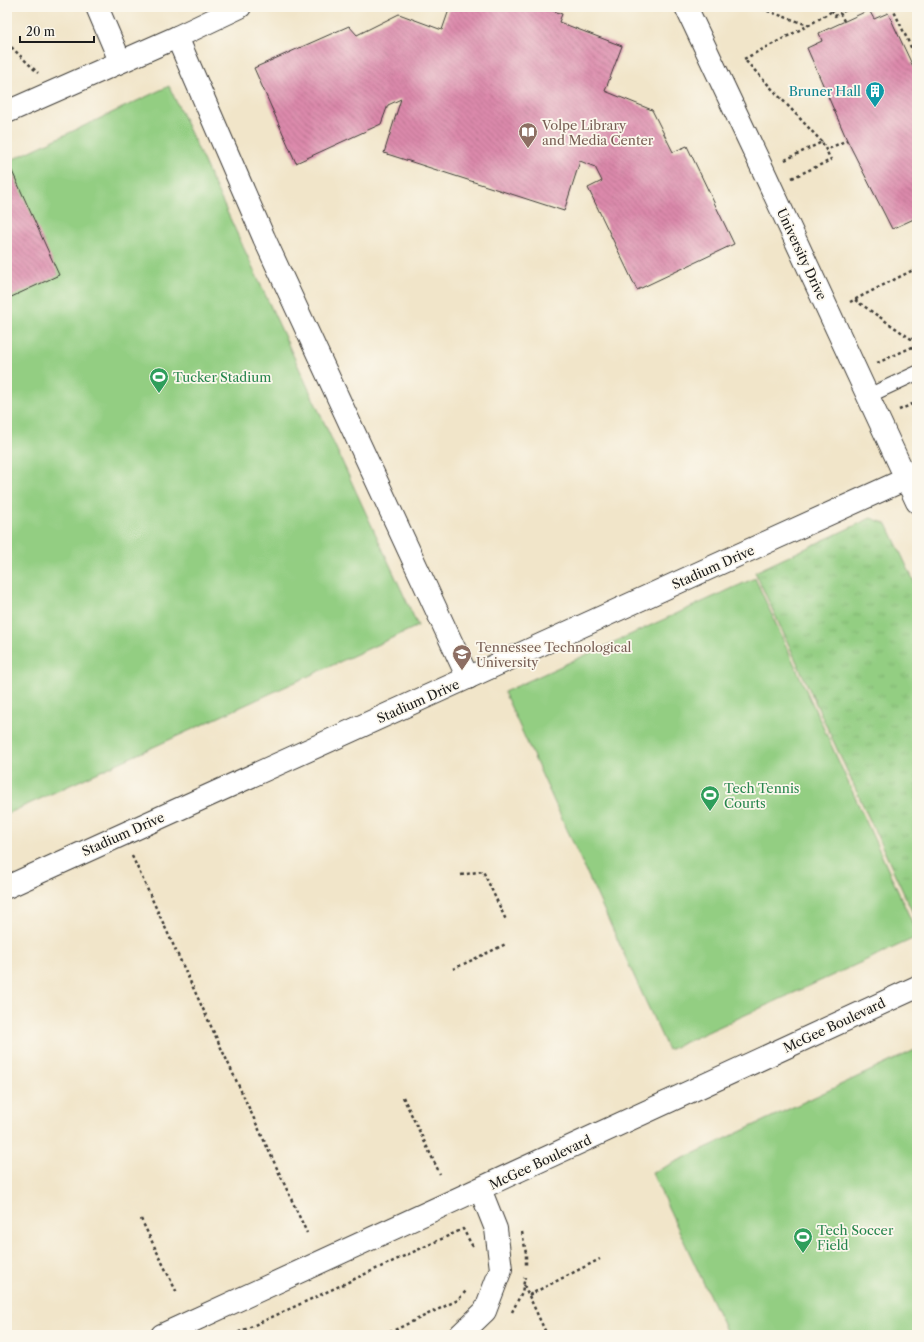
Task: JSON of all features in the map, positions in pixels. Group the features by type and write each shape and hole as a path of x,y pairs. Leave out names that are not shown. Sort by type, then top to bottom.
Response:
{"street":[{"path":"96,7 120,61"},
{"path":"7,112 177,37 240,7"},
{"name":"University Drive","path":"686,7 868,396 912,476 917,502"},
{"path":"177,37 264,238 468,678"},
{"name":"Stadium Drive","path":"7,887 912,476"},
{"name":"McGee Boulevard","path":"162,1335 917,987"},
{"path":"460,1335 485,1311 502,1269 496,1229 480,1189"}],"lane":[{"path":"868,396 917,373"}],"path":[{"path":"756,7 809,25"},
{"path":"767,179 831,160 822,142 744,59 809,25 839,7"},
{"path":"832,10 835,16 848,9 848,7"},
{"path":"892,7 917,60"},
{"path":"840,13 844,21"},
{"path":"7,43 56,90"},
{"path":"826,150 847,140"},
{"path":"767,179 822,142"},
{"path":"882,361 917,344 855,300 917,268"},
{"path":"905,408 917,402"},
{"path":"132,856 307,1233"},
{"path":"461,875 483,871 506,920"},
{"path":"453,969 506,944"},
{"path":"403,1097 440,1174"},
{"path":"141,1219 177,1293"},
{"path":"233,1335 463,1229 473,1247 474,1252"},
{"path":"529,1294 600,1259"},
{"path":"524,1284 547,1335"},
{"path":"384,1335 458,1300 469,1286"}],"green space":[{"name":"Tucker Stadium","path":"169,86 418,626 7,814 7,162"},
{"path":"871,518 887,524 917,588 917,922 755,572"},
{"name":"Tech Tennis Courts","path":"755,578 917,933 917,937 668,1050 504,692"},
{"name":"Tech Soccer Field","path":"917,1049 917,1335 728,1335 652,1173"}],"building":[{"name":"Volpe Library and Media Center","path":"450,7 518,7 523,9 524,7 543,7 562,14 559,22 622,46 605,91 652,110 673,152 687,146 734,244 637,290 588,188 602,181 595,167 580,161 564,211 384,153 401,99 388,105 381,124 296,163 254,68 349,26 357,35 399,14 442,30"},
{"name":"Bruner Hall","path":"869,10 874,19 888,13 917,75 917,221 916,218 892,229 847,140 807,48 822,41 819,33"},
{"path":"7,160 59,275 7,299"}],"place":[{"name":"Bruner Hall","path":"875,108"},
{"name":"Volpe Library and Media Center","path":"528,149"},
{"name":"Tucker Stadium","path":"159,394"},
{"name":"Tennessee Technological University","path":"462,671"},
{"name":"Tech Tennis Courts","path":"710,812"},
{"name":"Tech Soccer Field","path":"803,1254"}]}
